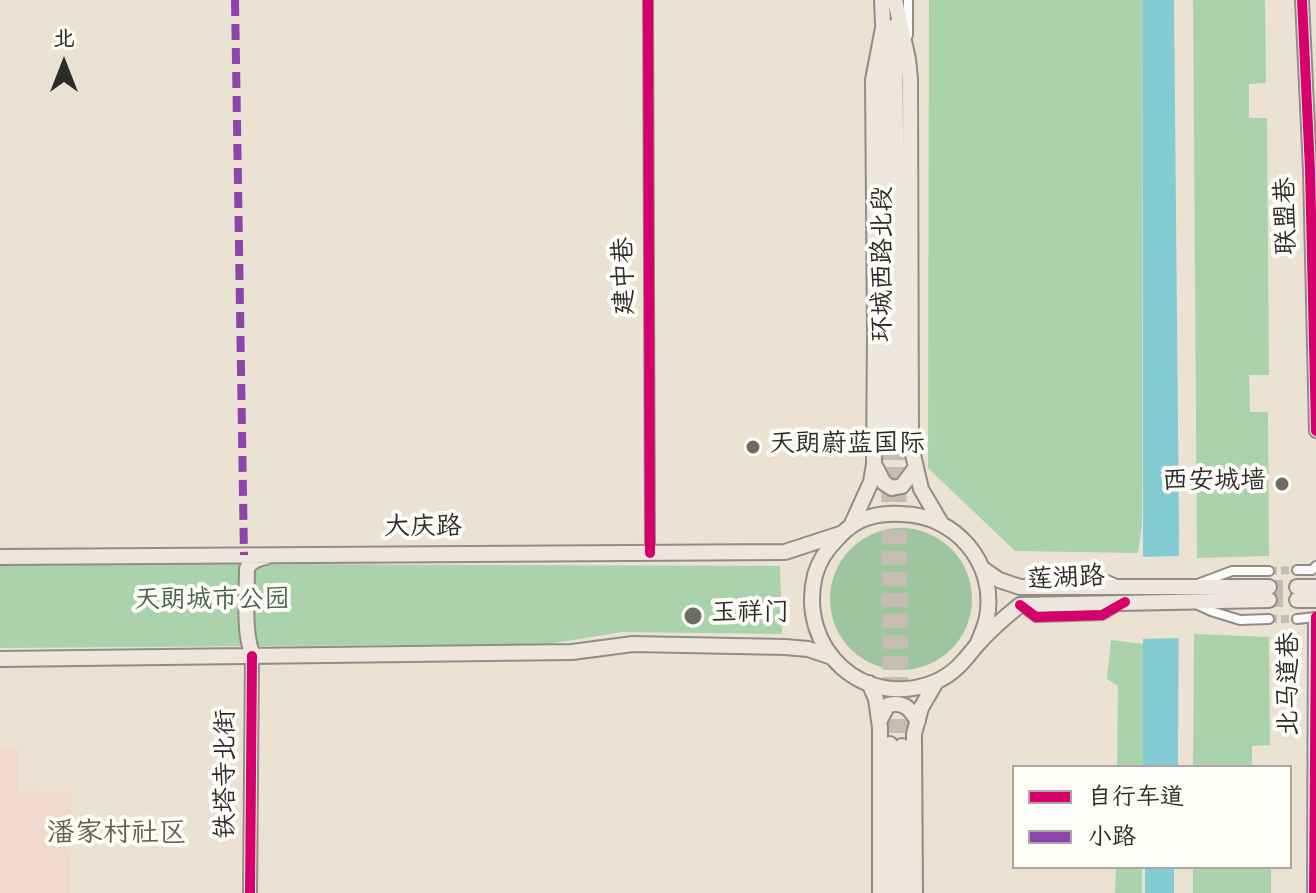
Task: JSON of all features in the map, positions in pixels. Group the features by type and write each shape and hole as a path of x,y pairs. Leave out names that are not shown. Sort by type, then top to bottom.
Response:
{"main road":[{"name":"环城西路北段","path":"882,0 894,446 895,0"},
{"name":"环城西路北段","path":"895,0 910,79 911,446 921,489 941,523"},
{"name":"环城西路北段","path":"847,529 871,482 874,464 873,80 883,28"},
{"path":"874,464 884,483 892,488 902,486 916,467"},
{"path":"0,659 572,652 633,644 785,647 808,649 829,656 855,677 869,683 891,689 914,688 936,682 952,672 977,645 988,616 987,584 976,555 955,531 916,514 871,516 847,529 826,550 814,578 811,599 813,619 829,656"},
{"name":"大庆路","path":"0,557 785,552 847,529"},
{"path":"226,555 238,564 238,644 234,656"},
{"path":"253,656 248,639 247,569 256,559 274,555"},
{"path":"983,569 999,580 1020,587"},
{"name":"莲湖路","path":"1020,587 1124,595"},
{"path":"1028,604 1036,587"},
{"path":"1316,587 1297,594 1316,600"},
{"path":"1124,595 1269,594"},
{"name":"莲湖路","path":"977,645 1000,621 1028,604 1124,595"},
{"path":"915,893 914,734 921,708 936,682"},
{"path":"869,683 880,720 880,893"},
{"path":"880,720 888,705 897,703 904,705 918,721"},
{"path":"892,893 896,745 902,893"}],"street":[{"name":"建中巷","path":"648,0 650,553"},
{"path":"908,0 908,59"},
{"name":"联盟巷","path":"1302,0 1313,170 1316,431"},
{"path":"1297,570 1315,569"},
{"path":"1269,571 1232,571 1191,594 1211,611 1240,620 1269,619"},
{"path":"1020,587 1032,580 1105,579 1124,595"},
{"path":"1297,619 1315,618"},
{"name":"北马道巷","path":"1314,893 1315,618"},
{"name":"铁塔寺北街","path":"250,893 253,656"}],"shaded area":[{"path":"0,749 18,749 18,791 71,792 70,893 0,893"}],"green space":[{"path":"929,0 1143,0 1142,524 1138,553 1015,551 928,468"},
{"path":"1193,0 1265,0 1266,83 1249,84 1249,118 1267,118 1269,375 1249,375 1250,412 1268,412 1269,556 1197,558"},
{"path":"901,528 928,534 951,549 966,572 972,599 966,626 951,649 928,664 901,670 874,664 851,649 836,626 830,599 836,572 851,549 874,534"},
{"name":"天朗城市公园","path":"230,560 238,564 780,566 782,634 622,632 548,644 0,648 0,563"},
{"path":"1194,634 1269,637 1270,745 1252,746 1252,765 1193,765"},
{"path":"1111,640 1144,644 1143,765 1117,765 1118,686 1107,679"},
{"path":"1116,869 1142,869 1142,893 1115,893"},
{"path":"1193,869 1271,869 1271,893 1193,893"}],"water":[{"path":"1143,0 1174,0 1178,765 1143,765"},
{"path":"1145,869 1174,869 1174,893 1145,893"}],"pier":[{"path":"1183,556 1183,638 1138,639 1138,557"}],"tunnel":[{"path":"888,446 890,744"},
{"path":"899,446 902,746"},
{"path":"1269,571 1297,570"},
{"path":"1269,587 1297,587"},
{"path":"1269,600 1297,600"},
{"path":"1269,619 1297,619"}],"marked path":[{"path":"235,0 244,555"}],"cycle path":[{"path":"648,0 650,553"},
{"path":"1302,0 1310,170 1316,431"},
{"path":"1020,605 1036,617 1102,615 1125,602"},
{"path":"1314,893 1316,617"},
{"path":"250,893 252,656"}],"place":[{"name":"天朗蔚蓝国际","path":"753,447"},
{"name":"西安城墙","path":"1282,484"},
{"name":"玉祥门","path":"693,616"}],"district":[{"name":"潘家村社区","path":"117,836"}]}
